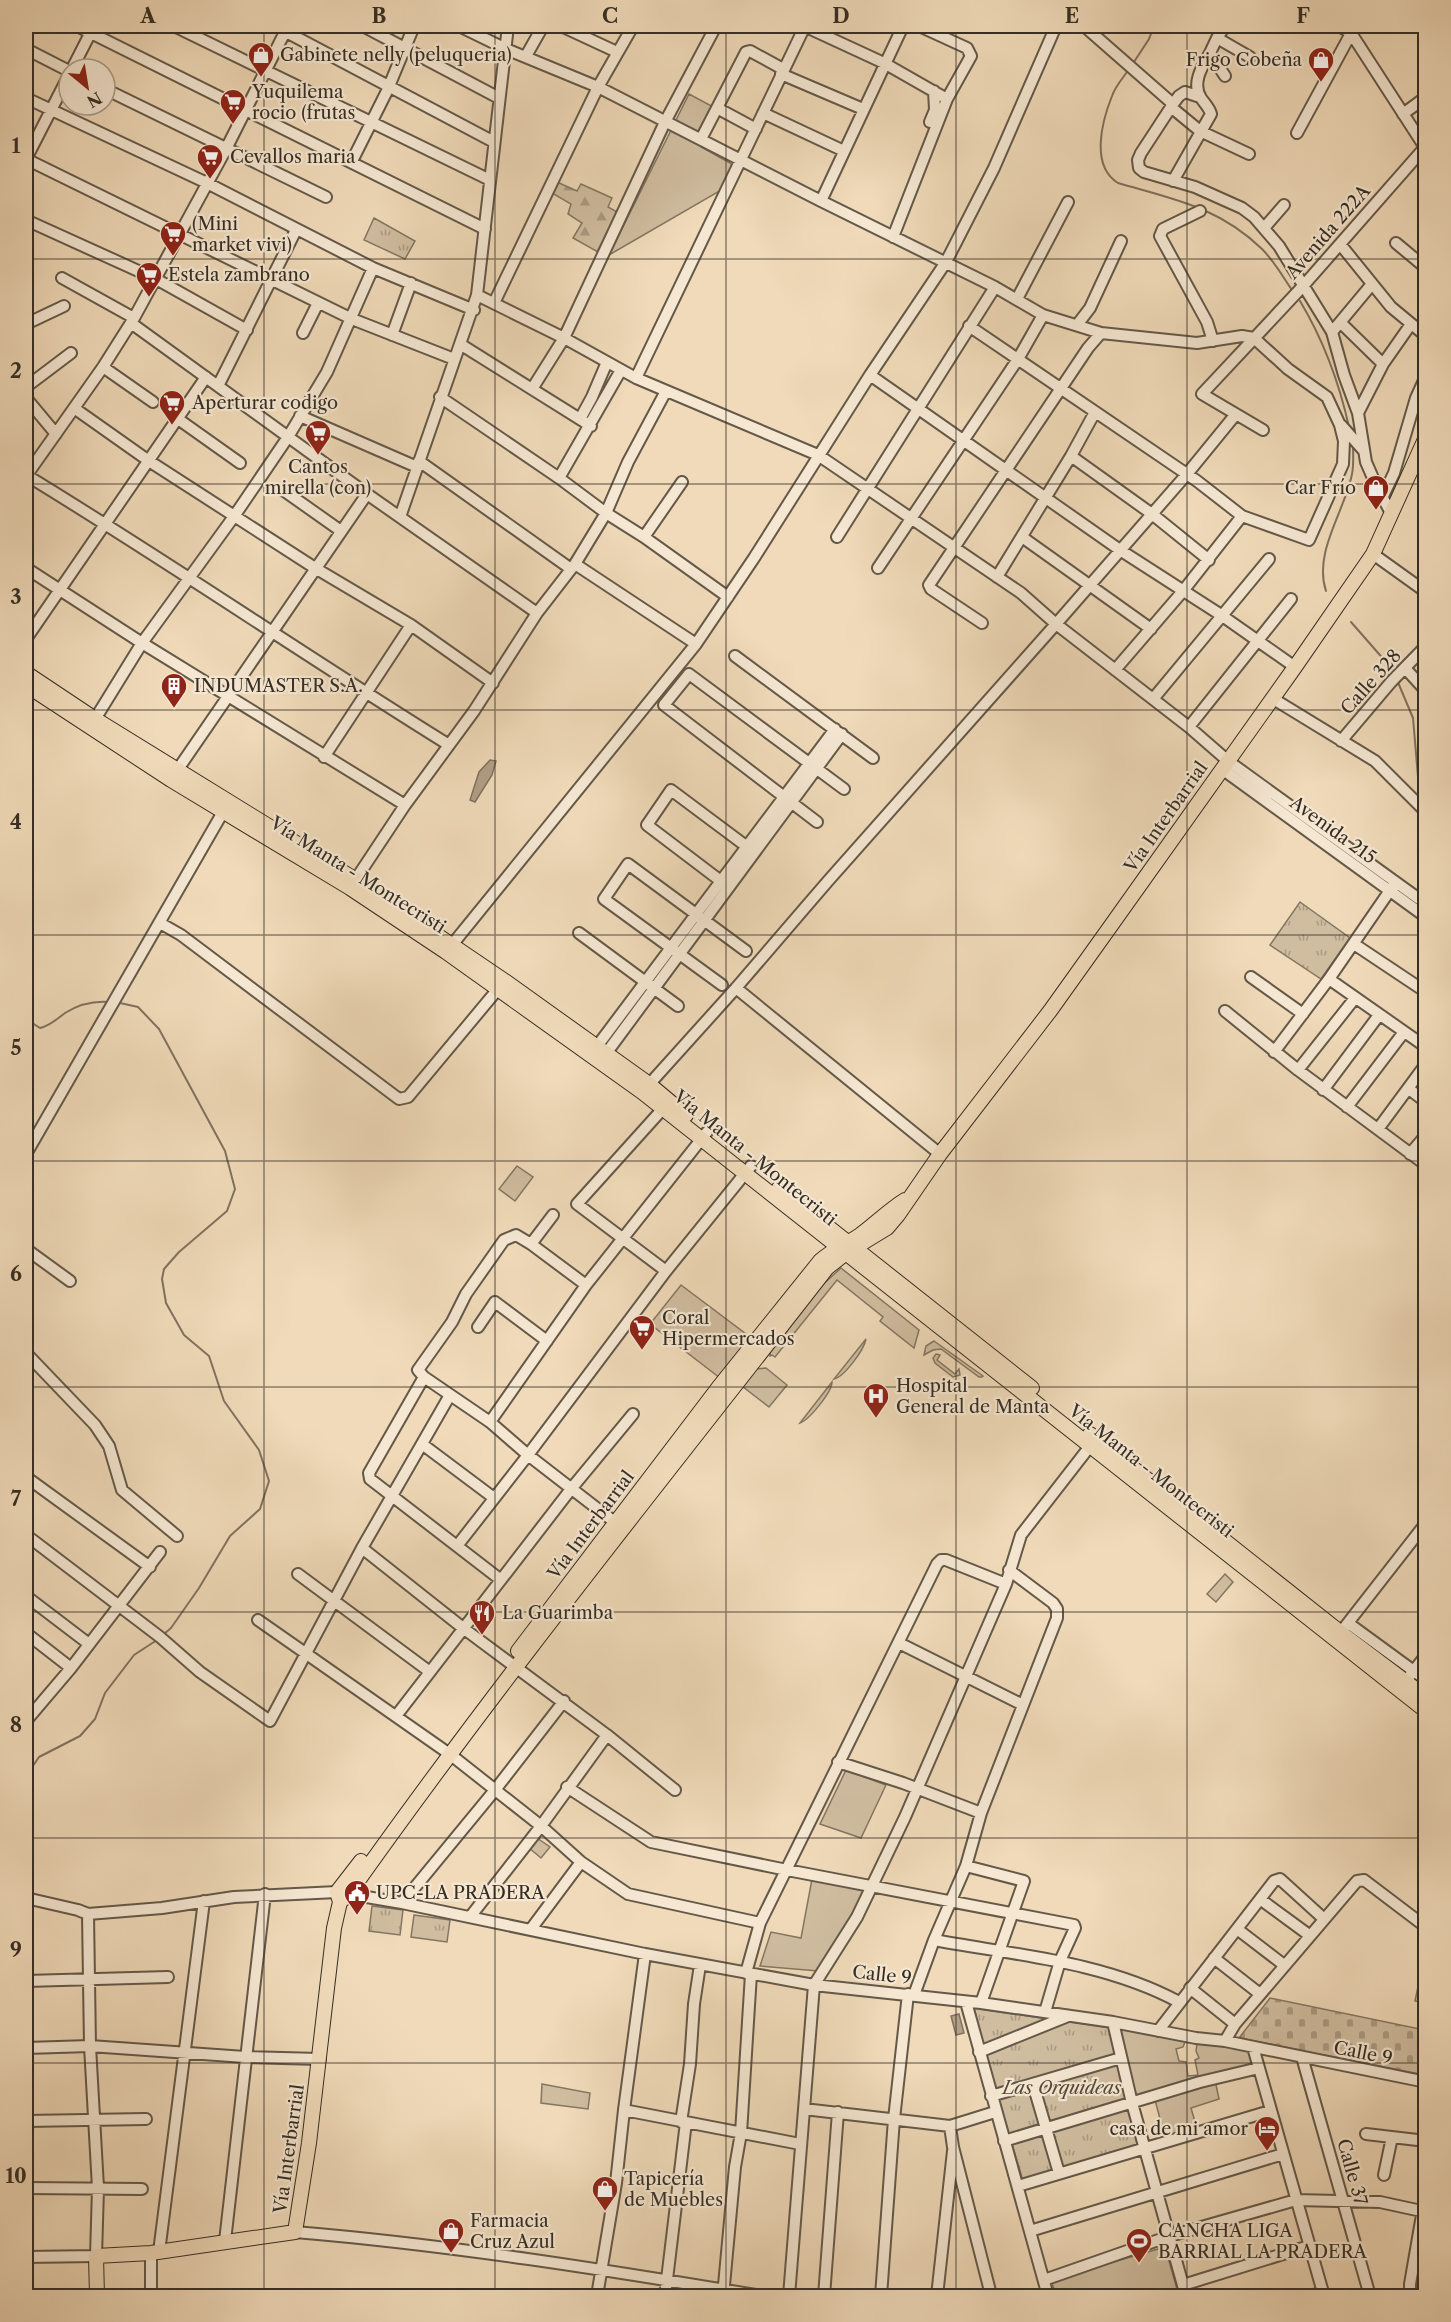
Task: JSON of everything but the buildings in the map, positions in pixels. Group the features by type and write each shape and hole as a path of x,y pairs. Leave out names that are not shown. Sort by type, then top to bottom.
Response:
{"main road":[{"name":"Vía Interbarrial","path":"847,1248 887,1228 940,1154 1050,1011 1373,554 1425,437"},
{"name":"Vía Manta - Montecristi","path":"26,673 93,723"},
{"name":"Vía Manta - Montecristi","path":"26,685 93,723 353,884 449,948 646,1088 1093,1442 1425,1697"},
{"name":"Vía Interbarrial","path":"96,2256 155,2252 295,2232 320,2059 334,1928 342,1896 513,1664 754,1353 847,1248 893,1207 907,1199"},
{"path":"878,1264 878,1248 887,1228"},
{"name":"Vía Manta - Montecristi","path":"847,1248 878,1264 1093,1442"},
{"name":"Vía Manta - Montecristi","path":"1406,1681 1425,1712"},
{"path":"96,2256 97,2296"}],"street":[{"path":"77,26 92,29 244,109 485,229"},
{"path":"174,26 490,180"},
{"path":"274,26 287,28 389,86 494,141"},
{"path":"363,26 499,98"},
{"path":"352,161 389,86 414,26"},
{"path":"459,26 506,49 598,87 996,287 1043,315 1101,333 1197,343 1242,336 1254,338 1288,369 1327,397 1340,425 1344,441 1343,464 1309,540 1242,516 1187,474 969,326"},
{"path":"400,517 440,398 474,310 508,26"},
{"path":"526,56 543,26"},
{"path":"561,26 617,52"},
{"path":"494,303 598,87 633,26"},
{"path":"532,389 564,338 665,122 716,26"},
{"path":"636,378 805,26 884,63 947,99"},
{"path":"821,201 903,26"},
{"path":"893,237 947,99 971,56 970,51 919,26"},
{"path":"449,948 696,644 728,597 870,375 946,262 994,168 1056,26"},
{"path":"1084,26 1200,131 1249,154"},
{"path":"1173,181 1211,114 1200,96 1198,76 1226,26"},
{"path":"1339,26 1353,29 1425,147"},
{"path":"287,28 156,279 103,367 26,476 104,522 272,633 449,745"},
{"path":"77,57 92,29"},
{"path":"1297,133 1353,29"},
{"path":"1218,38 1250,57"},
{"path":"26,49 57,64"},
{"path":"701,139 746,52 750,51 782,72 863,109"},
{"path":"1210,52 1225,76"},
{"path":"929,144 926,132 935,110 934,91"},
{"path":"1200,96 1185,92 1179,96 1138,160 1139,168 1144,172 1195,187 1242,208 1264,228 1304,285 1332,332 1358,413 1364,451 1371,474 1391,513"},
{"path":"117,95 326,197"},
{"path":"1404,114 1425,97"},
{"path":"26,98 207,183 373,268 474,310"},
{"path":"57,98 26,159 352,319 454,359"},
{"path":"717,108 756,129"},
{"path":"764,113 844,151"},
{"name":"Avenida 222A","path":"1236,414 1202,394 1304,285 1425,147"},
{"path":"1017,299 1068,202"},
{"path":"1264,228 1284,205"},
{"path":"1200,211 1163,230 1160,236 1207,322 1213,342"},
{"path":"26,220 156,279 247,330"},
{"path":"218,386 296,230"},
{"path":"1077,326 1090,308 1121,241"},
{"path":"1340,243 1391,307 1425,336"},
{"path":"1396,243 1425,268"},
{"path":"93,723 142,643 235,515 288,437 327,372 373,268"},
{"path":"62,278 132,320 288,437 537,613"},
{"path":"392,335 411,284"},
{"path":"1332,332 1372,284"},
{"path":"837,537 969,326 996,287"},
{"name":"Avenida 215","path":"477,295 564,338 636,378 818,455 867,487 1021,594 1189,727 1225,765 1392,887 1425,917"},
{"path":"303,333 318,303"},
{"path":"26,324 64,306"},
{"path":"878,568 1018,359 1043,315"},
{"path":"1341,322 1383,364"},
{"path":"1358,413 1383,364 1411,324"},
{"path":"982,623 929,587 1088,348 1101,333"},
{"path":"460,344 591,426"},
{"path":"26,387 71,353"},
{"path":"580,419 607,362"},
{"path":"103,367 153,402"},
{"path":"559,478 591,426 621,370"},
{"path":"870,375 1120,550 1221,615 1295,667"},
{"path":"1382,498 1394,473 1416,398 1425,376"},
{"path":"26,639 104,522 206,377"},
{"path":"353,884 492,683 537,613 573,566 606,513 628,462 666,392"},
{"path":"26,398 56,434"},
{"path":"440,398 559,478 728,597"},
{"path":"74,408 149,461 315,568 411,625 492,683"},
{"path":"997,577 1071,456 1095,412"},
{"path":"646,1088 1056,624 1187,474 1236,414 1263,430"},
{"path":"300,416 418,464 696,644"},
{"path":"178,419 240,463"},
{"path":"1340,425 1364,451"},
{"path":"1071,456 1152,514 1209,560"},
{"path":"644,537 682,482"},
{"path":"283,490 341,531"},
{"path":"174,775 367,494"},
{"path":"1115,670 1209,560 1242,516"},
{"path":"1022,537 1150,629"},
{"path":"1373,554 1424,588"},
{"path":"1153,699 1269,559"},
{"path":"26,568 142,643 405,806"},
{"path":"1189,727 1291,599"},
{"path":"324,757 411,625"},
{"name":"Calle 328","path":"1341,741 1425,646"},
{"path":"735,656 873,758"},
{"path":"1404,669 1425,691"},
{"path":"817,822 664,705 689,674 844,789"},
{"path":"1272,698 1375,761 1425,812"},
{"path":"598,1054 838,732"},
{"path":"725,884 647,825 671,790 750,849"},
{"path":"27,1146 226,807"},
{"path":"722,984 604,899 628,864 746,951"},
{"path":"1274,1052 1329,979 1392,887"},
{"name":"Avenida 215","path":"1392,887 1425,904"},
{"path":"160,922 181,935 399,1099 408,1097 502,985"},
{"path":"579,933 678,1006"},
{"path":"1354,944 1425,992"},
{"path":"1251,977 1303,1014"},
{"path":"1329,979 1425,1047"},
{"path":"736,988 940,1154"},
{"path":"1298,1070 1356,998"},
{"path":"1225,1011 1323,1090 1425,1165"},
{"path":"1323,1090 1379,1016"},
{"path":"1347,1107 1404,1032"},
{"path":"1378,1129 1425,1065"},
{"path":"1409,1089 1425,1102"},
{"path":"666,1271 577,1204 667,1104"},
{"path":"490,1422 586,1285 704,1135"},
{"path":"1410,1154 1425,1135"},
{"path":"457,1546 666,1271 748,1170"},
{"path":"531,1244 553,1215"},
{"path":"586,1285 531,1244 516,1235 510,1236 504,1240 466,1294 452,1322 419,1366 418,1373 490,1422 528,1455 620,1526"},
{"path":"26,1249 70,1281"},
{"path":"478,1328 495,1302 547,1341"},
{"path":"26,1353 95,1425 109,1446 122,1490 177,1536"},
{"path":"424,1377 369,1473 373,1484 393,1495 501,1580"},
{"path":"26,1535 160,1637 200,1672 270,1721 333,1600 450,1395"},
{"path":"396,1716 571,1489 633,1414"},
{"path":"789,2296 814,1985 857,1917 872,1887 1006,1584 1021,1535 1093,1442"},
{"path":"422,1444 494,1498"},
{"path":"26,1477 150,1567"},
{"path":"1341,1632 1425,1523"},
{"path":"1416,1535 1425,1542"},
{"path":"362,1548 463,1628 564,1701 675,1790"},
{"path":"26,1722 120,1606 160,1552"},
{"path":"723,2293 735,2167 741,2133 748,1973 760,1923 838,1762 941,1560 1006,1584"},
{"path":"880,2296 894,2119 911,1994 966,1866 981,1813 1057,1618 1057,1610 1053,1603 1009,1570"},
{"path":"298,1574 430,1672"},
{"path":"26,1596 89,1644"},
{"path":"258,1620 447,1752 541,1826 581,1862 628,1894 760,1923"},
{"path":"26,1633 71,1668"},
{"path":"899,1643 1023,1705"},
{"path":"1406,1681 1425,1655"},
{"path":"1406,1681 1425,1680"},
{"path":"402,1903 495,1790 564,1701"},
{"path":"470,1917 541,1826 567,1787 607,1735"},
{"path":"838,1762 981,1813"},
{"path":"567,1787 651,1842 1074,1925 1075,1928 1060,1961 1045,2012"},
{"path":"531,1929 581,1862"},
{"path":"966,1866 1024,1881 981,2003"},
{"path":"1226,2041 1235,2024 1357,1881 1361,1879 1425,1927"},
{"path":"1158,2031 1274,1881 1280,1880 1324,1918"},
{"path":"225,2241 265,1894"},
{"name":"Calle 9","path":"88,1914 162,1908 265,1894 342,1896 402,1903 700,1965 814,1985 911,1994 1113,2022 1226,2041 1425,2082"},
{"path":"26,1898 88,1914 90,2046 99,2188 96,2256 26,2257"},
{"path":"1260,1899 1309,1935"},
{"path":"151,2296 155,2252 204,1901"},
{"path":"1237,1929 1284,1965"},
{"path":"934,1940 1060,1961 1153,1989 1179,2002"},
{"path":"597,2296 616,2183 645,1954"},
{"path":"1214,1958 1260,1994"},
{"path":"665,2296 700,1965"},
{"path":"26,1981 168,1977"},
{"path":"1190,1988 1235,2024"},
{"path":"966,2002 1048,2296"},
{"path":"979,2052 1068,2016"},
{"path":"1113,2022 1132,2103 1186,2296"},
{"path":"26,2048 90,2046 245,2057 320,2059"},
{"path":"1253,2047 1324,2294 1310,2296"},
{"name":"Calle 37","path":"1302,2057 1370,2296"},
{"path":"991,2096 1121,2058"},
{"path":"1004,2141 1200,2082 1259,2068"},
{"path":"1033,2084 1059,2173"},
{"path":"804,2109 950,2126 995,2112"},
{"path":"624,2110 800,2144"},
{"path":"1018,2186 1270,2111"},
{"path":"824,2296 838,2112"},
{"path":"26,2121 146,2119"},
{"path":"950,2126 953,2147 990,2291 989,2296"},
{"path":"1366,2134 1425,2141"},
{"path":"1384,2175 1392,2137"},
{"path":"937,2296 953,2147"},
{"path":"1030,2232 1283,2154"},
{"path":"26,2188 142,2189"},
{"path":"1410,2296 1425,2192"},
{"path":"1044,2280 1170,2236 1296,2199 1380,2202 1424,2211"},
{"path":"295,2232 365,2238 600,2270 667,2280 723,2293 762,2296"},
{"path":"1183,2285 1309,2246"}],"green space":[{"path":"689,94 719,110 701,147 739,168 730,185 609,255"},
{"path":"557,182 577,191 581,184 612,198 608,207 626,217 605,256 573,238 582,223 568,214 571,204 552,193"},
{"path":"374,218 415,241 405,259 364,240"},
{"path":"1300,902 1350,938 1321,979 1270,945"},
{"path":"517,1166 533,1177 515,1201 499,1189"},
{"path":"841,1268 919,1330 914,1348 880,1321 883,1317 837,1280 775,1357 770,1356 770,1350 820,1287"},
{"path":"681,1285 750,1337 720,1378 650,1324"},
{"path":"866,1339 862,1350 853,1362 834,1379"},
{"path":"934,1341 983,1376 979,1377 941,1349 924,1355 926,1346"},
{"path":"936,1354 940,1355 937,1360 955,1374 959,1369 960,1375 953,1377 935,1363 933,1358"},
{"path":"766,1368 787,1385 769,1407 742,1386 755,1369"},
{"path":"832,1382 819,1405 809,1417 800,1423"},
{"path":"1225,1574 1233,1582 1216,1602 1207,1594"},
{"path":"846,1770 886,1785 861,1838 820,1824"},
{"path":"537,1838 550,1847 541,1858 529,1848"},
{"path":"812,1879 864,1891 851,1919 818,1971 760,1966 771,1932 801,1938"},
{"path":"372,1906 403,1910 400,1935 369,1931"},
{"path":"414,1915 450,1920 447,1942 411,1937"},
{"path":"1425,1954 1425,2003 1415,2001"},
{"path":"1270,1998 1425,2030 1425,2075 1239,2038"},
{"name":"Las Orquideas","path":"972,2008 1111,2028 1143,2144 1023,2181"},
{"path":"1114,2026 1251,2047 1258,2065 1132,2097","holes":["1185,2042 1197,2044 1196,2051 1199,2058 1195,2060 1198,2075 1188,2076 1186,2062 1179,2061 1176,2049 1183,2047"]},
{"path":"1215,2080 1219,2099 1191,2108 1198,2132 1166,2141 1155,2100"},
{"path":"542,2084 590,2093 588,2109 541,2103"},
{"name":"CANCHA LIGA BARRIAL LA PRADERA","path":"1165,2247 1179,2296 1056,2296 1051,2280"}],"shaded area":[{"path":"490,760 496,761 492,775 475,802 470,800 479,772"},
{"path":"959,2014 964,2033 956,2035 951,2016"}],"waterway":[{"path":"1132,65 1149,39 1154,26"},
{"path":"1127,72 1113,93 1102,130 1101,155 1109,175 1118,183 1194,206 1229,223 1262,249 1292,290"},
{"path":"1300,301 1330,362 1349,427"},
{"path":"1326,591 1323,576 1324,561 1352,474 1353,445"},
{"path":"1351,622 1386,662 1394,675"},
{"path":"1397,680 1413,718 1419,789 1426,801"},
{"path":"26,1019 40,1028 80,1006 108,1002"},
{"path":"120,1003 138,1007 159,1029 225,1151 235,1189 227,1211 179,1252 164,1269 162,1279 166,1303 184,1335 209,1356 224,1401 259,1450 269,1481 260,1509 230,1536 199,1588 171,1628 164,1634"},
{"path":"26,1776 39,1757 80,1736 95,1719 105,1693 134,1655 157,1640"}],"place":[{"name":"Gabinete nelly (peluqueria)","path":"261,78"},
{"name":"Frigo Cobeña","path":"1321,83"},
{"name":"Yuquilema rocio (frutas","path":"233,125"},
{"name":"Cevallos maria","path":"210,180"},
{"name":"(Mini market vivi)","path":"173,257"},
{"name":"Estela zambrano","path":"149,298"},
{"name":"Aperturar codigo","path":"172,426"},
{"name":"Cantos mirella (con)","path":"318,456"},
{"name":"Car Frío","path":"1376,511"},
{"name":"INDUMASTER S.A.","path":"174,709"},
{"name":"Coral Hipermercados","path":"642,1351"},
{"name":"Hospital General de Manta","path":"876,1419"},
{"name":"La Guarimba","path":"482,1636"},
{"name":"UPC-LA PRADERA","path":"357,1916"},
{"name":"casa de mi amor","path":"1267,2152"},
{"name":"Tapicería de Muebles","path":"605,2212"},
{"name":"Farmacia Cruz Azul","path":"451,2254"},
{"name":"CANCHA LIGA BARRIAL LA PRADERA","path":"1139,2264"}]}
